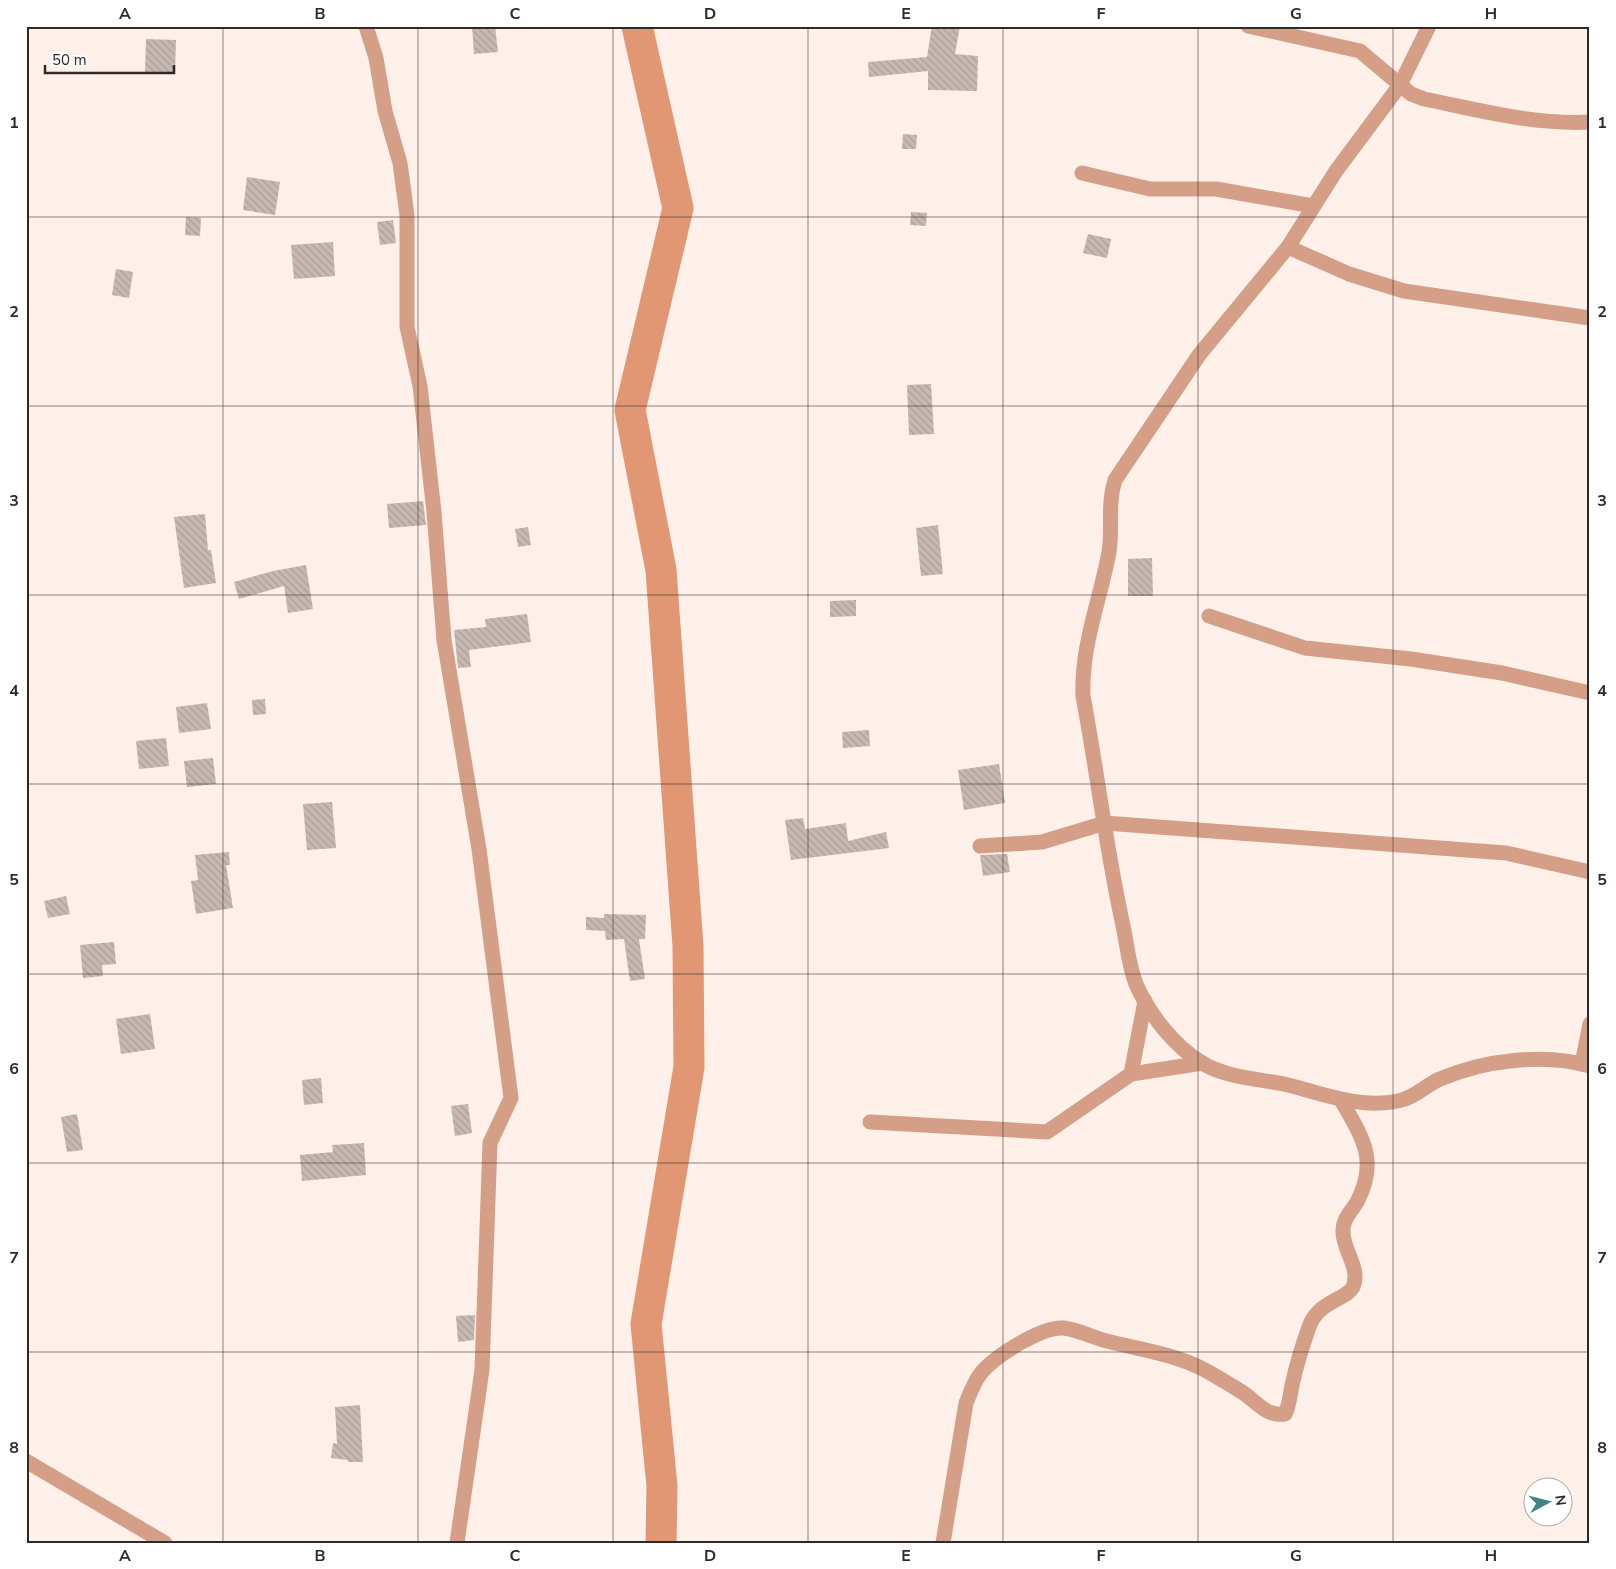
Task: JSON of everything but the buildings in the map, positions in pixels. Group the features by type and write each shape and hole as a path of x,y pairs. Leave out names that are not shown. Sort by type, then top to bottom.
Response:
{"street":[{"path":"366,26 376,58 385,111 400,163 407,214 407,327 422,406 434,512 444,640 480,849 511,1098 490,1143 482,1370 457,1543"},
{"path":"1248,26 1321,40 1360,51 1400,86 1411,94 1424,99 1529,121 1558,123 1590,122"},
{"path":"1429,26 1400,86 1336,171 1288,246 1199,355 1125,464 1111,492 1109,551 1092,618 1082,671 1083,696 1130,961 1136,983 1162,1027 1203,1063 1221,1070 1341,1100 1376,1103 1399,1101 1453,1074 1518,1060 1543,1059 1586,1065 1590,1024"},
{"path":"1082,173 1150,189 1216,189 1313,206"},
{"path":"1288,246 1349,274 1404,291 1590,318"},
{"path":"1209,616 1305,648 1411,659 1502,673 1590,692"},
{"path":"980,846 1042,842 1105,823 1506,853 1590,872"},
{"path":"1131,1074 1145,1001"},
{"path":"870,1122 1047,1132 1131,1074 1203,1063"},
{"path":"942,1543 966,1404 973,1386 982,1371 1010,1350 1048,1330 1070,1329 1172,1357 1201,1369 1245,1394 1256,1404 1271,1413 1285,1414 1310,1324 1320,1309 1351,1290 1355,1281 1354,1266 1343,1240 1342,1229 1348,1214 1365,1185 1369,1163 1364,1141 1341,1100"},
{"path":"26,1461 165,1543"}],"waterway":[{"path":"637,26 678,208 630,410 661,570 688,946 689,1067 646,1324 662,1486 661,1543"}]}
